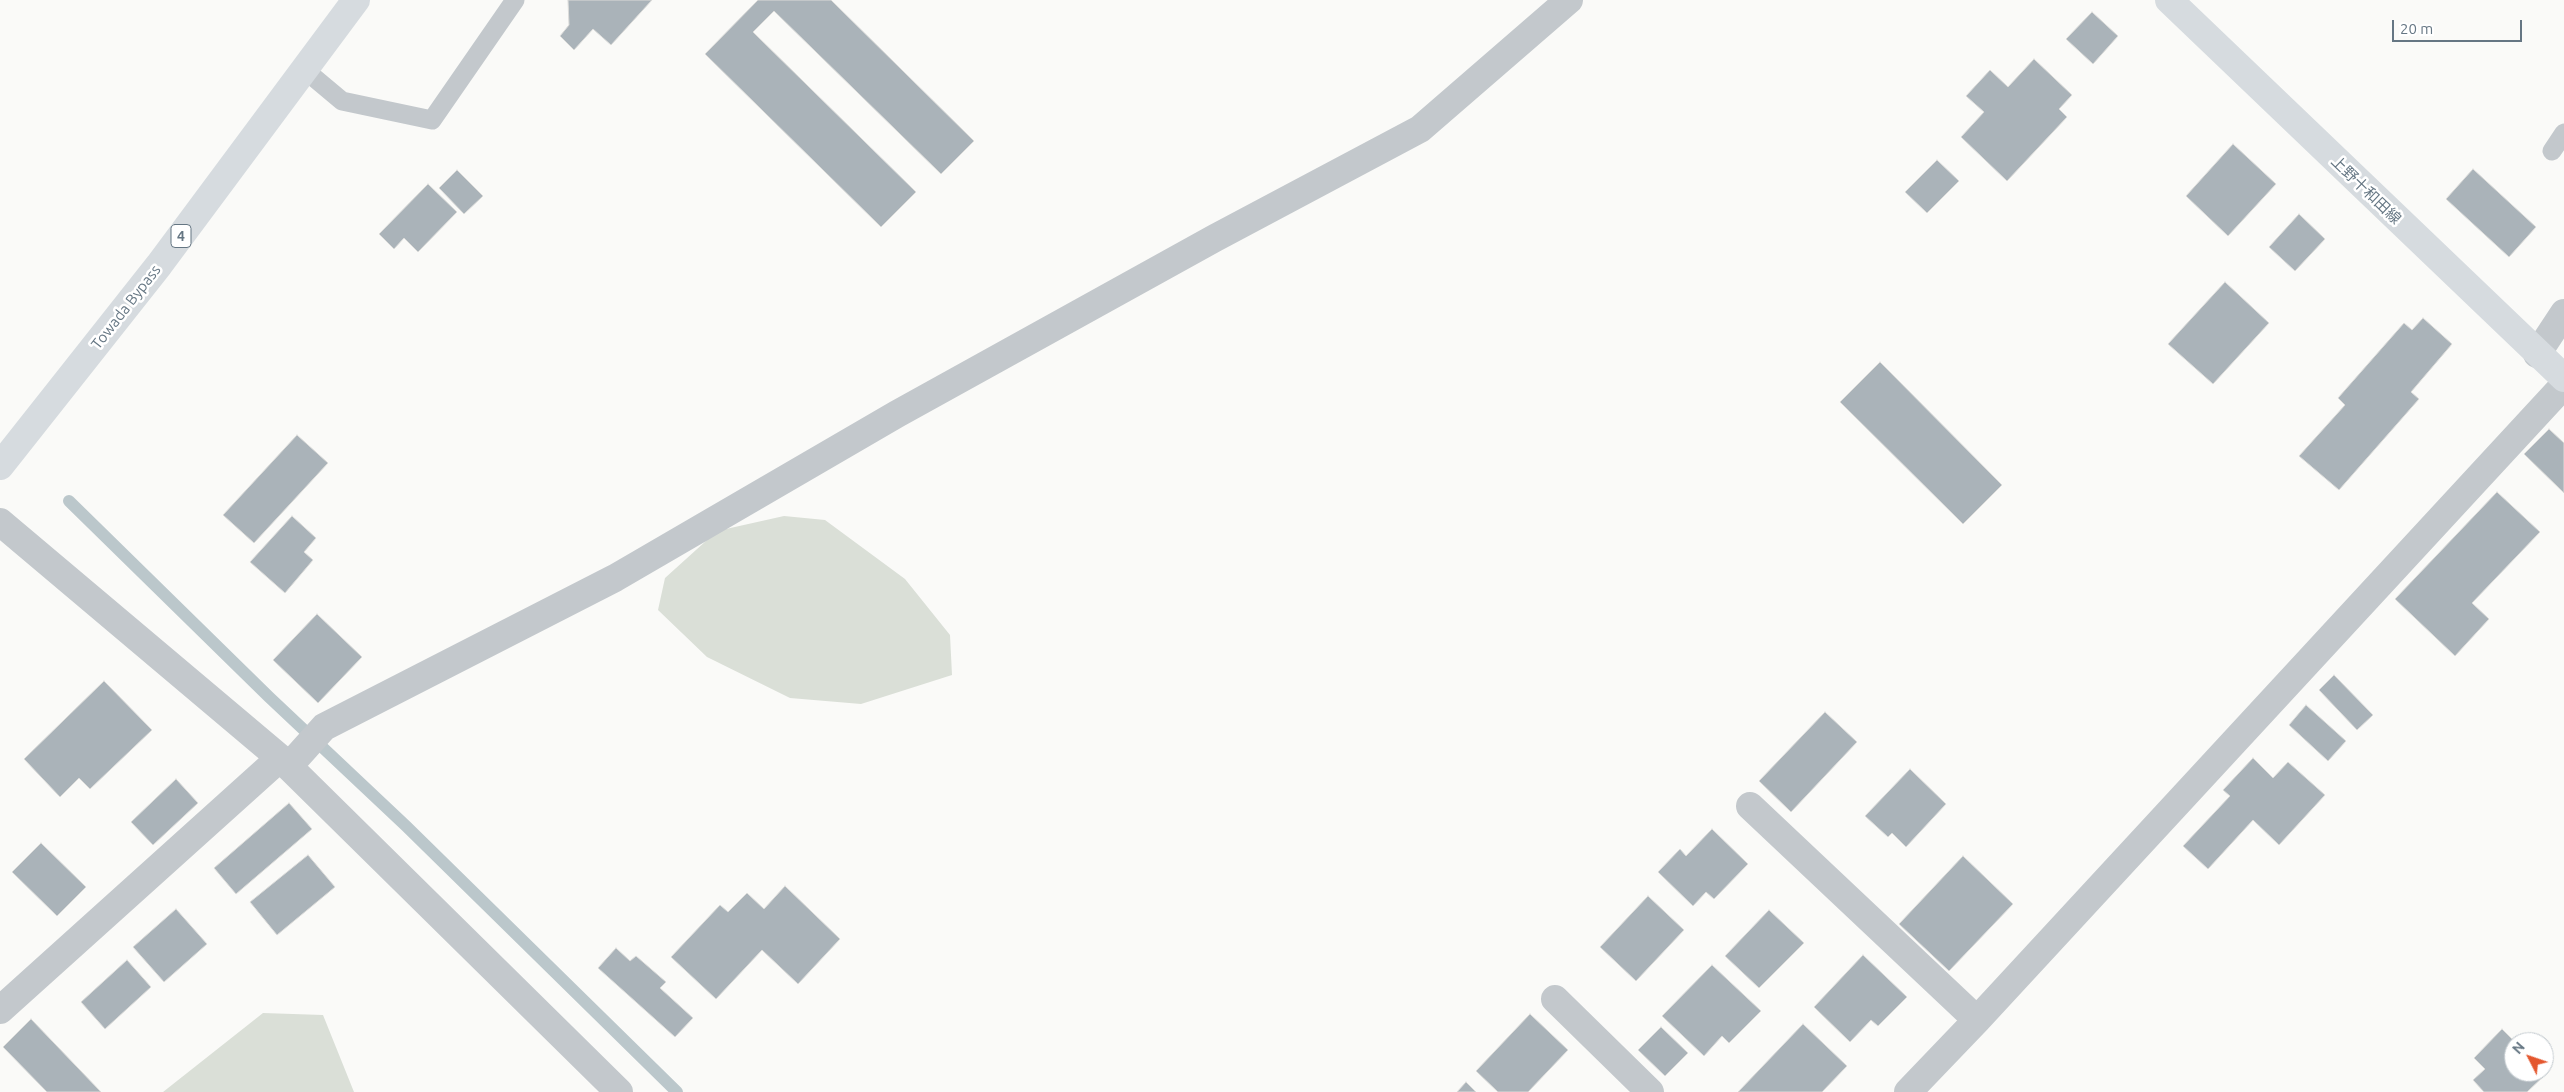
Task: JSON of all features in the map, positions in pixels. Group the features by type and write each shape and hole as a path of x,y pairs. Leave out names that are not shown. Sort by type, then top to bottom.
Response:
{"main road":[{"name":"Towada Bypass","path":"0,466 159,265 356,0"},
{"name":"上野十和田線","path":"2170,0 2564,378"}],"street":[{"path":"0,1010 324,727 615,578 897,414 1214,238 1420,129 1569,0"},
{"path":"2537,354 2564,313"},
{"path":"1908,1092 1977,1020 2564,385"},
{"path":"0,522 291,757 619,1092"},
{"path":"1750,806 1977,1020"},
{"path":"1555,999 1650,1092"}],"lane":[{"path":"305,70 342,101 432,120 515,0"},
{"path":"2552,151 2564,133"}],"shaded area":[{"path":"784,516 825,520 905,579 950,635 952,675 861,704 790,698 707,657 658,610 665,578 717,531"},
{"path":"263,1013 323,1015 354,1092 163,1092"}],"building":[{"path":"568,0 652,0 611,45 593,29 574,50 560,36 569,25"},
{"path":"758,0 831,0 974,141 941,174 774,11 753,32 916,192 881,227 705,54"},
{"path":"2092,12 2118,36 2093,64 2066,39"},
{"path":"2034,59 2072,95 2059,109 2067,117 2007,181 1961,137 1984,112 1966,96 1990,70 2008,87"},
{"path":"2233,144 2276,184 2228,236 2186,196"},
{"path":"1937,160 1959,181 1927,213 1905,192"},
{"path":"2473,169 2536,227 2509,257 2446,199"},
{"path":"457,170 483,196 464,214 439,188"},
{"path":"428,184 457,212 418,252 404,238 394,249 379,234"},
{"path":"2299,214 2325,239 2295,271 2269,247"},
{"path":"2225,282 2269,323 2213,384 2168,344"},
{"path":"2423,318 2452,344 2411,392 2419,399 2339,490 2299,456 2345,405 2338,398 2404,323 2412,330"},
{"path":"1880,362 2002,485 1963,524 1840,402"},
{"path":"2549,429 2564,443 2564,493 2524,454"},
{"path":"297,435 328,463 254,543 223,515"},
{"path":"2497,492 2540,532 2472,603 2489,619 2455,656 2395,599"},
{"path":"292,516 316,538 304,552 313,560 285,593 250,562"},
{"path":"317,614 362,657 318,703 273,660"},
{"path":"2334,675 2373,715 2357,730 2319,690"},
{"path":"104,681 152,730 90,789 79,778 60,797 24,759"},
{"path":"2306,705 2346,741 2328,761 2289,725"},
{"path":"1825,712 1857,742 1791,812 1759,781"},
{"path":"2253,758 2273,778 2288,762 2325,795 2279,845 2253,820 2208,869 2183,846 2230,796 2223,790"},
{"path":"1910,769 1946,804 1906,847 1892,833 1888,837 1865,816"},
{"path":"176,779 198,803 153,845 131,822"},
{"path":"289,803 312,829 236,894 214,868"},
{"path":"1712,829 1748,864 1714,899 1706,892 1693,906 1658,872 1680,849 1686,856"},
{"path":"41,843 86,887 57,916 12,872"},
{"path":"308,855 335,887 277,935 250,902"},
{"path":"1963,856 2013,904 1949,971 1899,924"},
{"path":"785,886 840,939 798,984 762,950 716,999 671,957 720,905 728,912 747,893 764,909"},
{"path":"1648,896 1684,930 1636,981 1600,947"},
{"path":"176,909 207,944 164,982 133,947"},
{"path":"1769,910 1804,943 1759,988 1725,956"},
{"path":"616,948 630,961 636,956 666,982 660,988 693,1018 675,1037 598,968"},
{"path":"1863,955 1907,997 1878,1026 1871,1020 1850,1042 1814,1007"},
{"path":"127,960 151,987 105,1029 81,1002"},
{"path":"1712,965 1761,1011 1729,1043 1722,1036 1704,1056 1662,1016"},
{"path":"1530,1014 1568,1050 1528,1092 1498,1092 1476,1071"},
{"path":"31,1019 101,1092 47,1092 3,1047"},
{"path":"1803,1024 1847,1066 1822,1092 1738,1092"},
{"path":"1661,1027 1688,1053 1665,1076 1638,1050"},
{"path":"2502,1029 2505,1032 2504,1082 2538,1082 2527,1092 2484,1092 2473,1080 2485,1069 2474,1058"},
{"path":"1466,1082 1476,1092 1457,1092"}],"waterway":[{"path":"69,501 269,697 406,826 677,1092"}]}
